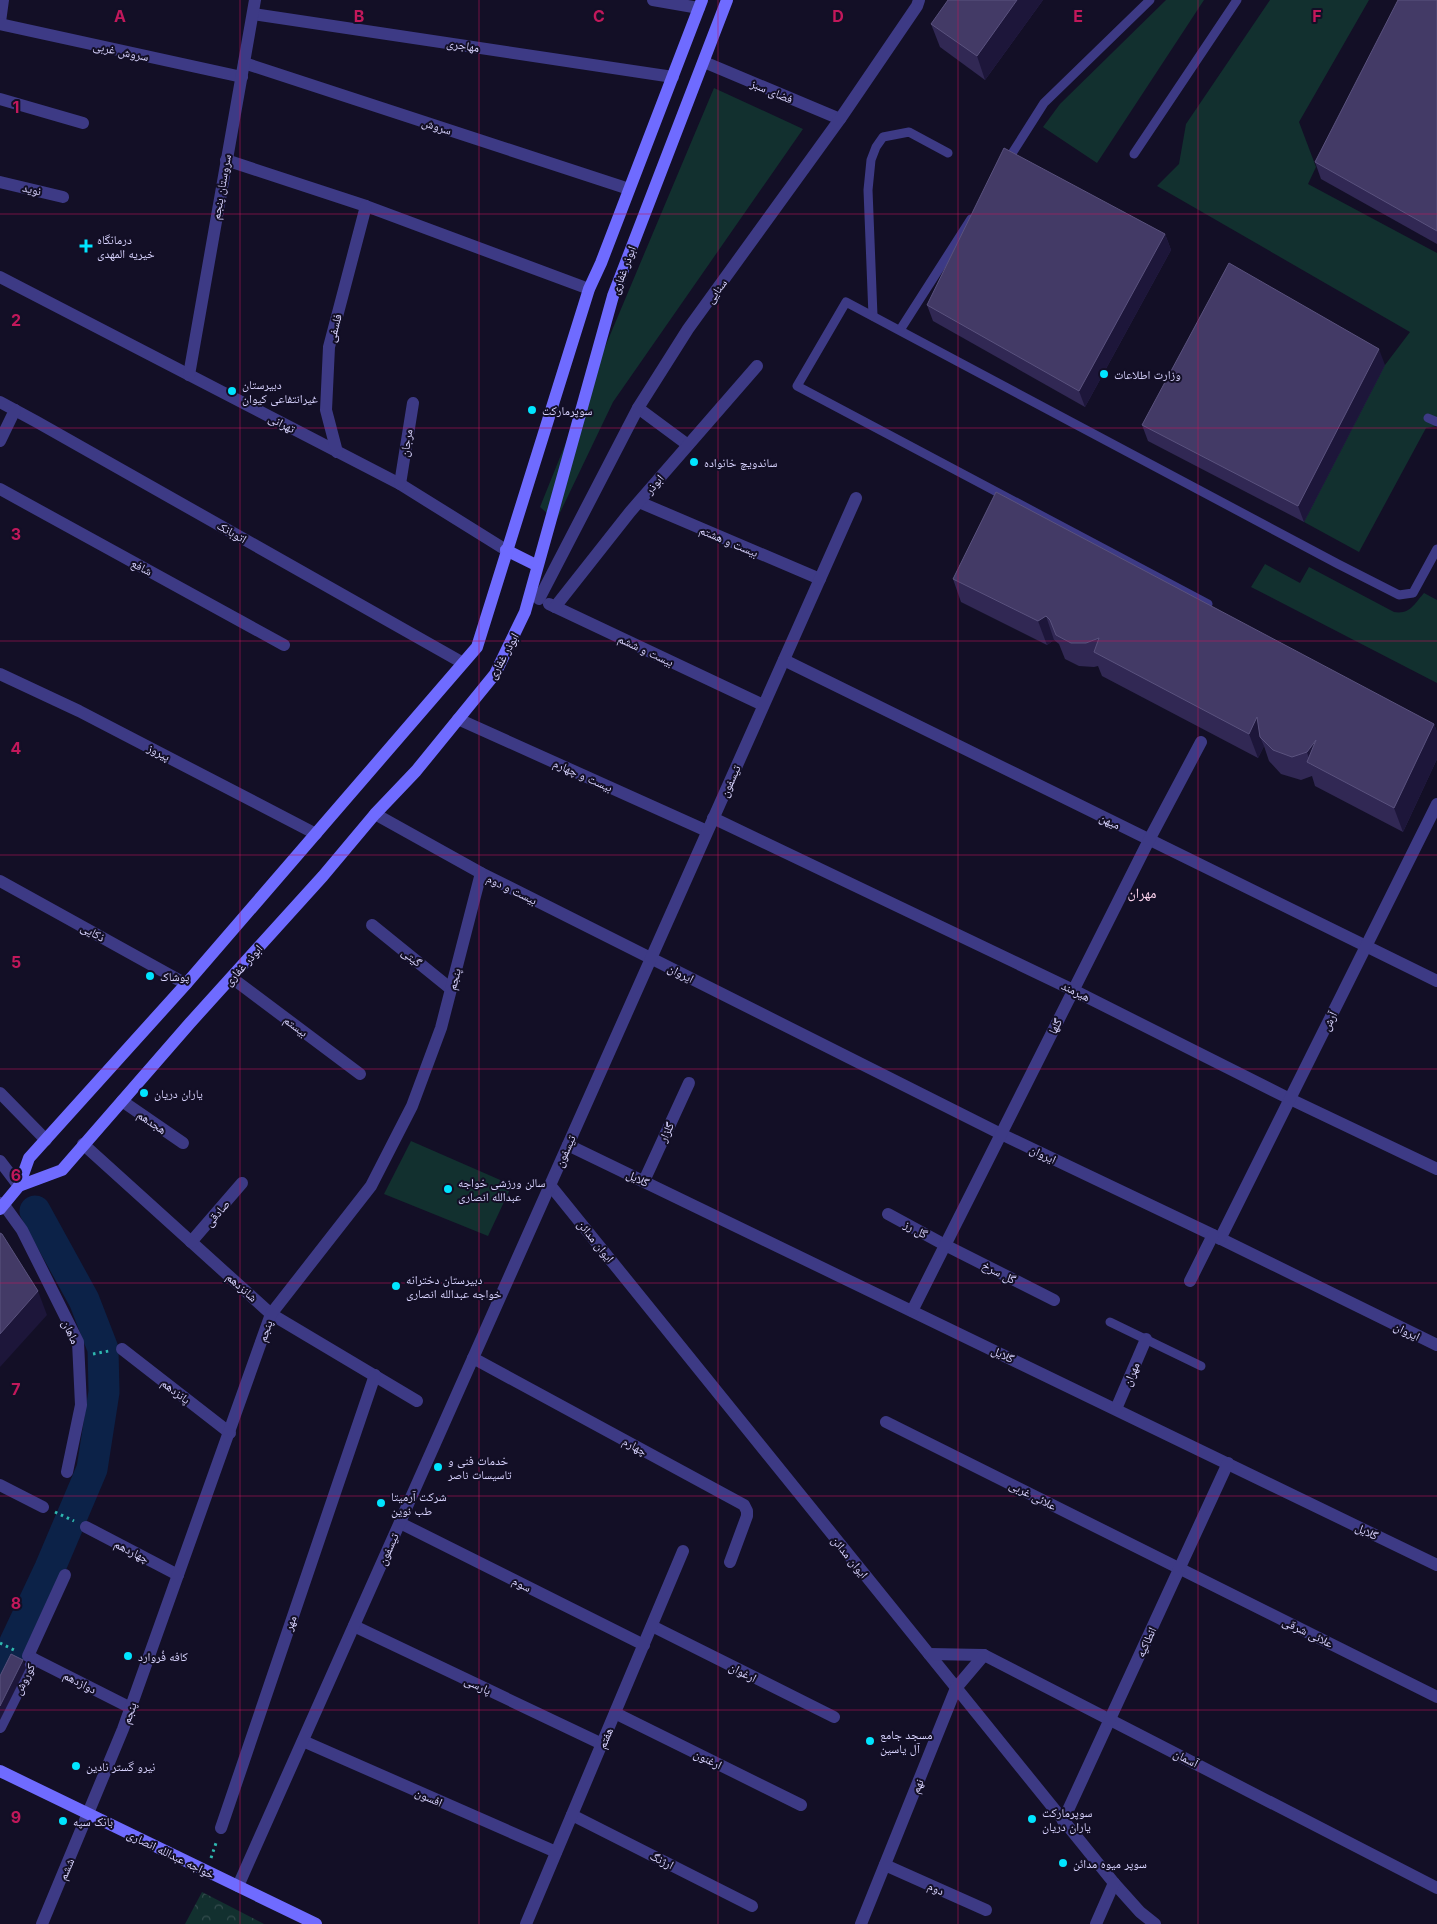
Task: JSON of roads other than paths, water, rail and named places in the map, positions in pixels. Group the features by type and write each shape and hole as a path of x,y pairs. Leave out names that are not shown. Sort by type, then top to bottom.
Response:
{"main road":[{"name":"ابوذر غفاری","path":"19,1186 62,1170 323,876 375,814 416,771 495,674 534,597 536,565 613,296 727,0"},
{"name":"ابوذر غفاری","path":"1,1206 19,1186 29,1158 186,984 477,647 589,289 601,263 700,4"},
{"path":"506,550 536,565"},
{"name":"خواجه عبدالله انصاری","path":"0,1771 316,1924"}],"street":[{"path":"0,23 3,0"},
{"name":"سروستان پنجم","path":"189,375 255,0"},
{"path":"653,0 700,4"},
{"name":"سنایی","path":"534,597 638,408 688,329 840,119 920,0"},
{"name":"مهاجری","path":"253,14 673,77"},
{"name":"سروش غربی","path":"0,23 242,77"},
{"name":"فضای سبز","path":"704,62 840,119"},
{"name":"سروش","path":"244,63 629,189"},
{"path":"0,99 84,123"},
{"path":"226,160 366,206 589,289"},
{"name":"نوید","path":"0,182 63,197"},
{"name":"فلسفی","path":"337,452 326,410 329,347 366,206"},
{"name":"تهرانی","path":"0,277 400,484 506,550"},
{"name":"ابوذر","path":"555,607 638,502 757,366"},
{"name":"اتوبانک","path":"0,402 463,663"},
{"name":"مرجان","path":"400,484 413,402"},
{"path":"638,408 688,445"},
{"path":"0,441 15,410"},
{"name":"شافع","path":"0,489 284,645"},
{"name":"تیسفون","path":"238,1886 856,498"},
{"name":"بیست و هشتم","path":"638,502 820,580"},
{"name":"بیست و ششم","path":"534,597 763,705"},
{"name":"میهن","path":"784,660 1437,981"},
{"name":"پیروز","path":"0,674 79,711 316,834"},
{"name":"بیست و چهارم","path":"458,719 707,832"},
{"name":"گلها","path":"912,1311 1149,840 1201,742"},
{"name":"آرش","path":"1190,1281 1217,1237 1290,1099 1437,804"},
{"name":"بیست و دوم","path":"375,814 481,873 651,958"},
{"name":"هیرمند","path":"713,818 1073,990 1290,1099 1437,1170"},
{"name":"پنجم","path":"89,1814 131,1708 271,1314 371,1186 412,1106 441,1028 481,873"},
{"name":"ذکایی","path":"0,881 186,984"},
{"name":"گیتی","path":"372,926 451,989"},
{"name":"ایروان","path":"651,958 1001,1134 1437,1345"},
{"name":"بیستم","path":"232,978 360,1074"},
{"name":"گلزار","path":"644,1181 689,1083"},
{"path":"0,1093 46,1140"},
{"name":"هجدهم","path":"122,1101 183,1143"},
{"name":"شانزدهم","path":"84,1144 271,1314 417,1401"},
{"name":"گلایل","path":"568,1145 1228,1463 1436,1561"},
{"path":"0,1161 19,1186"},
{"name":"صادقی","path":"191,1242 242,1183"},
{"name":"ایوان مدائن","path":"550,1185 1114,1883 1140,1912 1155,1924"},
{"name":"ماهان","path":"1,1206 22,1230 78,1342 81,1405 67,1472"},
{"name":"گل رز","path":"888,1214 945,1245"},
{"name":"گل سرخ","path":"945,1245 1054,1300"},
{"name":"مهران","path":"1116,1409 1146,1339"},
{"name":"پانزدهم","path":"122,1349 230,1433"},
{"name":"چهارم","path":"473,1358 744,1505 747,1516 730,1562"},
{"name":"مهر","path":"221,1828 375,1375"},
{"name":"علائی غربی","path":"886,1422 1179,1568"},
{"name":"انطاکیه","path":"1064,1821 1228,1463"},
{"path":"0,1485 43,1507"},
{"name":"سوم","path":"400,1523 644,1646"},
{"name":"چهاردهم","path":"86,1527 178,1575"},
{"name":"هفتم","path":"526,1924 684,1551"},
{"name":"علائی شرقی","path":"1179,1568 1437,1696"},
{"name":"کوروش","path":"0,1726 66,1574"},
{"name":"پارسی","path":"354,1626 602,1744"},
{"name":"ارغوان","path":"652,1626 834,1717"},
{"name":"آسمان","path":"929,1654 984,1655 1437,1888"},
{"name":"نهم","path":"861,1924 956,1688 984,1655"},
{"name":"دوازدهم","path":"31,1658 131,1708"},
{"name":"ارغنون","path":"616,1712 801,1804"},
{"name":"افسون","path":"303,1741 556,1852"},
{"name":"ششم","path":"42,1924 89,1814"},
{"name":"ارژنگ","path":"572,1815 752,1906"},
{"name":"دوم","path":"885,1866 986,1910"},
{"path":"1096,1924 1114,1883"}],"lane":[{"path":"1001,170 1044,103 1150,0"},
{"path":"1134,154 1237,0"},
{"path":"873,316 868,190 871,160 876,147 883,137 909,132 948,152"},
{"path":"900,330 974,212"},
{"path":"1216,608 797,386 846,302 1329,560 1399,595 1413,593 1437,549"},
{"path":"1110,1322 1201,1366"}],"waterway":[{"path":"0,1674 50,1568 92,1469 104,1392 103,1349 84,1300 35,1211"}],"place":[{"name":"درمانگاه خیریه المهدی","path":"86,246"},
{"name":"وزارت اطلاعات","path":"1104,374"},
{"name":"دبیرستان غیرانتفاعی کیوان","path":"232,391"},
{"name":"سوپرمارکت","path":"532,410"},
{"name":"ساندویچ خانواده","path":"694,462"},
{"name":"پوشاک","path":"150,976"},
{"name":"یاران دریان","path":"144,1093"},
{"name":"سالن ورزشی خواجه عبدالله انصاری","path":"448,1189"},
{"name":"دبیرستان دخترانه خواجه عبدالله انصاری","path":"396,1286"},
{"name":"خدمات فنی و تاسیسات ناصر","path":"438,1467"},
{"name":"شرکت آرمیتا طب نوین","path":"381,1503"},
{"name":"کافه فُروارد","path":"128,1656"},
{"name":"مسجد جامع آل یاسین","path":"870,1741"},
{"name":"نیرو گستر نادین","path":"76,1766"},
{"name":"سوپرمارکت یاران دریان","path":"1032,1819"},
{"name":"بانک سپه","path":"63,1821"},
{"name":"سوپر میوه مدائن","path":"1063,1863"}],"district":[{"name":"مهران","path":"1142,892"}]}
